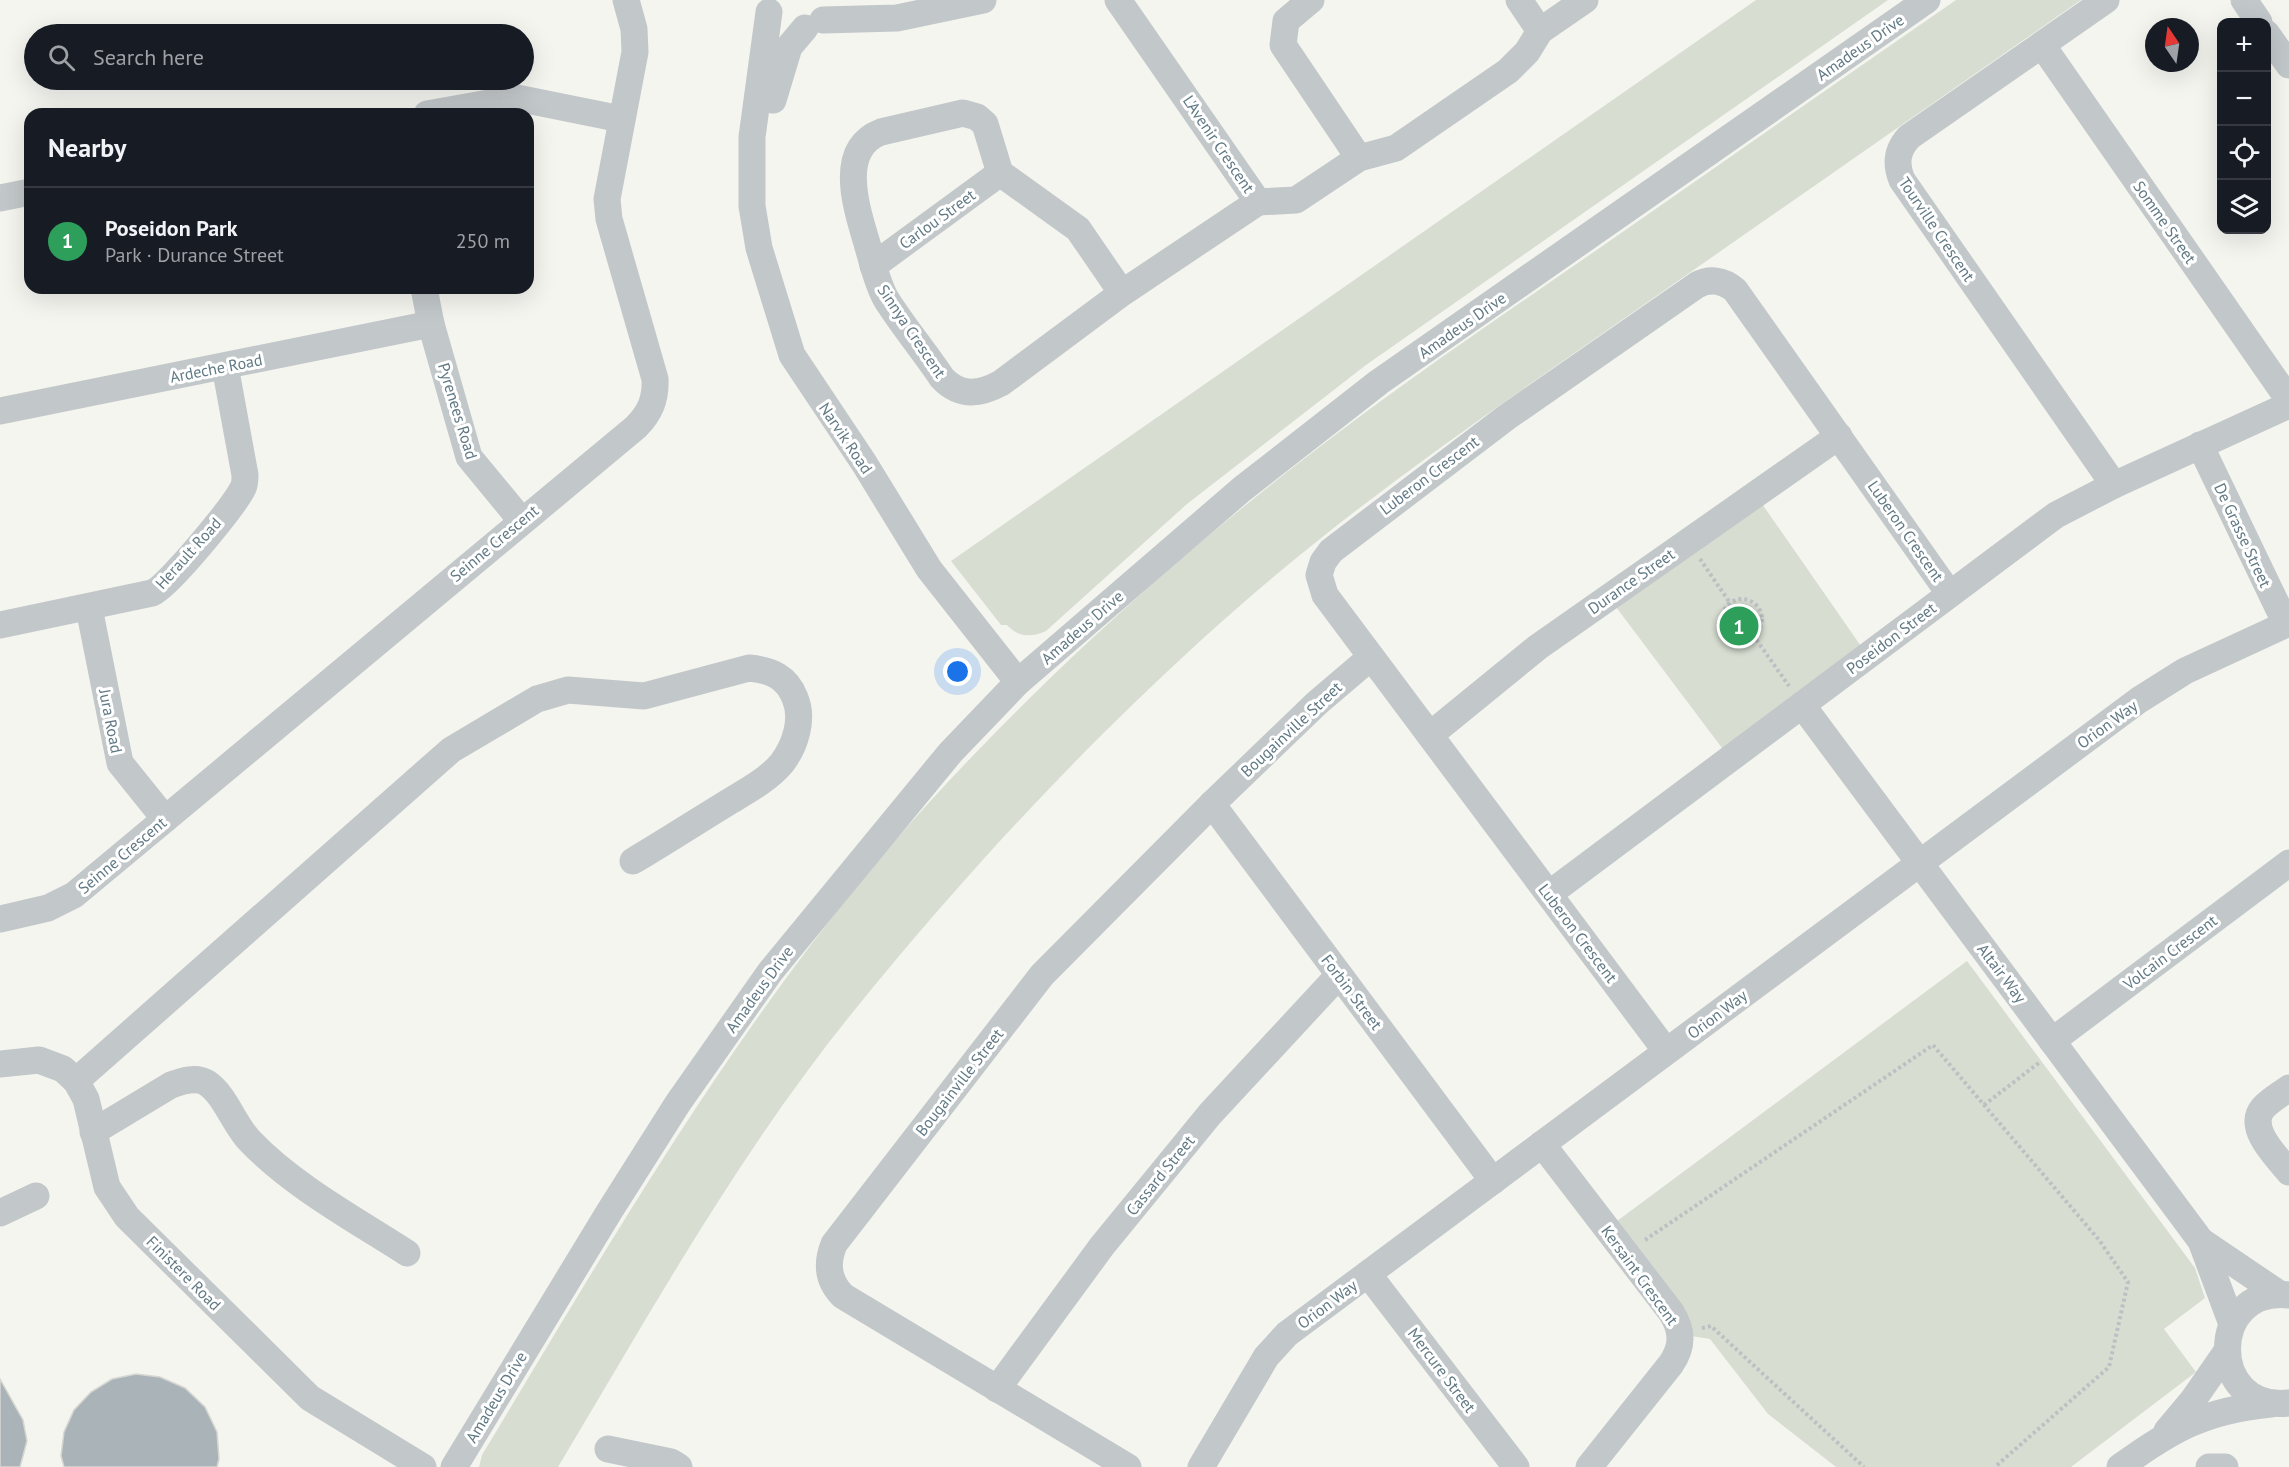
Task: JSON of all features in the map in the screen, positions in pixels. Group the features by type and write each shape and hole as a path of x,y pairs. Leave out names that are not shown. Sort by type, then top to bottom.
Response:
{"street":[{"name":"Seinne Crescent","path":"0,919 36,912 74,895 642,420 655,396 653,370 608,210 608,182 635,41 626,0"},
{"path":"767,6 787,26 821,16 897,18 911,7 939,11 983,0"},
{"name":"L'Avenir Crescent","path":"1118,0 1258,201 1296,200 1359,158 1396,148 1508,71 1527,52 1540,31 1585,0"},
{"path":"1311,0 1286,21 1283,45 1359,158"},
{"path":"1519,0 1540,31"},
{"name":"Amadeus Drive","path":"454,1467 665,1123 770,972 950,753 1018,682 1242,489 1379,382 1927,0"},
{"name":"Tourville Crescent","path":"2106,0 1910,137 1899,152 1898,167 1902,180 2114,484"},
{"path":"2244,0 2256,18"},
{"name":"Narvik Road","path":"767,6 752,137 754,160 752,206 759,248 792,355 864,463 929,569 1018,682"},
{"name":"Narvik Road","path":"754,160 764,140 780,69 789,46 821,16"},
{"path":"2271,40 2289,65"},
{"name":"Somme Street","path":"2042,45 2289,403"},
{"path":"461,108 517,98 621,119"},
{"name":"Sinnya Crescent","path":"1000,173 985,124 968,113 881,132 868,138 859,150 853,182 855,203 873,266 886,298 942,378 965,392 980,392 1001,383 1122,293 1258,201"},
{"path":"1000,173 1078,229 1122,293"},
{"name":"Carlou Street","path":"873,266 1000,173"},
{"path":"0,198 24,193"},
{"name":"Luberon Crescent","path":"1666,1052 1322,589 1319,575 1326,556 1381,511 1507,417 1696,285 1717,281 1735,290 1949,593"},
{"name":"Pyrenees Road","path":"425,294 431,324 469,457 521,519"},
{"name":"Ardeche Road","path":"0,411 431,324"},
{"name":"Herault Road","path":"0,625 89,608 160,589 242,490 245,475 225,366"},
{"name":"Poseidon Street","path":"1549,894 2056,515 2114,484 2289,403"},
{"name":"Durance Street","path":"1430,735 1538,647 1839,436"},
{"name":"De Grasse Street","path":"2200,445 2287,624"},
{"name":"Jura Road","path":"89,608 120,764 165,819"},
{"name":"Orion Way","path":"1201,1467 1275,1345 2139,700 2184,671 2287,624"},
{"name":"Bougainville Street","path":"1128,1467 843,1296 830,1277 830,1255 834,1244 1042,975 1212,804 1317,703 1371,657"},
{"path":"0,1064 39,1060 63,1069 76,1081 451,750 537,699 568,690 644,696 749,668 766,670 780,677 794,695 798,722 795,739 782,763 747,790 633,861"},
{"name":"Altair Way","path":"1802,705 2201,1241 2232,1324"},
{"name":"Forbin Street","path":"1212,804 1493,1181"},
{"name":"Volcain Crescent","path":"2055,1045 2289,863"},
{"name":"Cassard Street","path":"997,1389 1102,1246 1203,1123 1339,975"},
{"name":"Finistere Road","path":"76,1081 86,1100 107,1187 127,1217 310,1398 423,1467"},
{"path":"93,1132 171,1085 184,1081 204,1081 214,1089 249,1141 317,1194 407,1254"},
{"path":"2289,1088 2262,1109 2258,1119 2262,1136 2289,1173"},
{"name":"Kersaint Crescent","path":"1542,1144 1671,1312 1681,1333 1681,1346 1671,1364 1589,1467"},
{"path":"0,1213 36,1196"},
{"name":"Altair Way","path":"2201,1241 2283,1294"},
{"name":"Mercure Street","path":"1368,1274 1516,1467"},
{"path":"2283,1294 2259,1298 2251,1303 2232,1324 2226,1342 2228,1361 2235,1378 2246,1391 2262,1400 2284,1403"},
{"path":"2129,1463 2162,1436 2193,1400 2227,1351"},
{"path":"2162,1436 2206,1416 2235,1407 2284,1403"},
{"path":"608,1449 671,1462 679,1467"},
{"path":"2209,1467 2225,1467"}],"path":[{"path":"1687,542 1730,603"},
{"path":"1745,599 1758,607 1761,622 1753,635 1738,638 1725,630 1722,615 1730,603 1745,599"},
{"path":"1753,635 1802,705"},
{"path":"1626,1254 1933,1045 2099,1240 2127,1282 2109,1367 1995,1467"},
{"path":"1984,1105 2055,1045"},
{"path":"1681,1333 1711,1326 1864,1467"}],"shaded area":[{"path":"1756,0 1888,0 1366,365 1187,504 1046,631 1035,635 1025,635 1007,625 1001,625 951,561"},
{"path":"1956,0 2081,0 1381,491 1288,565 1191,649 1090,746 994,848 901,953 815,1061 699,1231 558,1467 479,1467 482,1455 625,1218 675,1140 779,988 834,915 893,843 989,739 1039,689 1199,544 1254,498 1380,401"},
{"path":"1760,501 1863,649 1725,752 1613,603"},
{"path":"1967,961 2195,1268 2205,1298 2164,1329 2196,1372 2071,1467 1836,1467 1768,1414 1710,1339 1691,1336 1613,1224"}],"building":[{"path":"136,1374 160,1377 185,1388 205,1407 217,1432 219,1459 217,1467 64,1467 61,1456 64,1432 74,1410 91,1392 112,1379"},
{"path":"0,1379 23,1420 27,1441 20,1467 0,1467"}],"place":[{"name":"Poseidon Park","path":"1739,626"}]}
